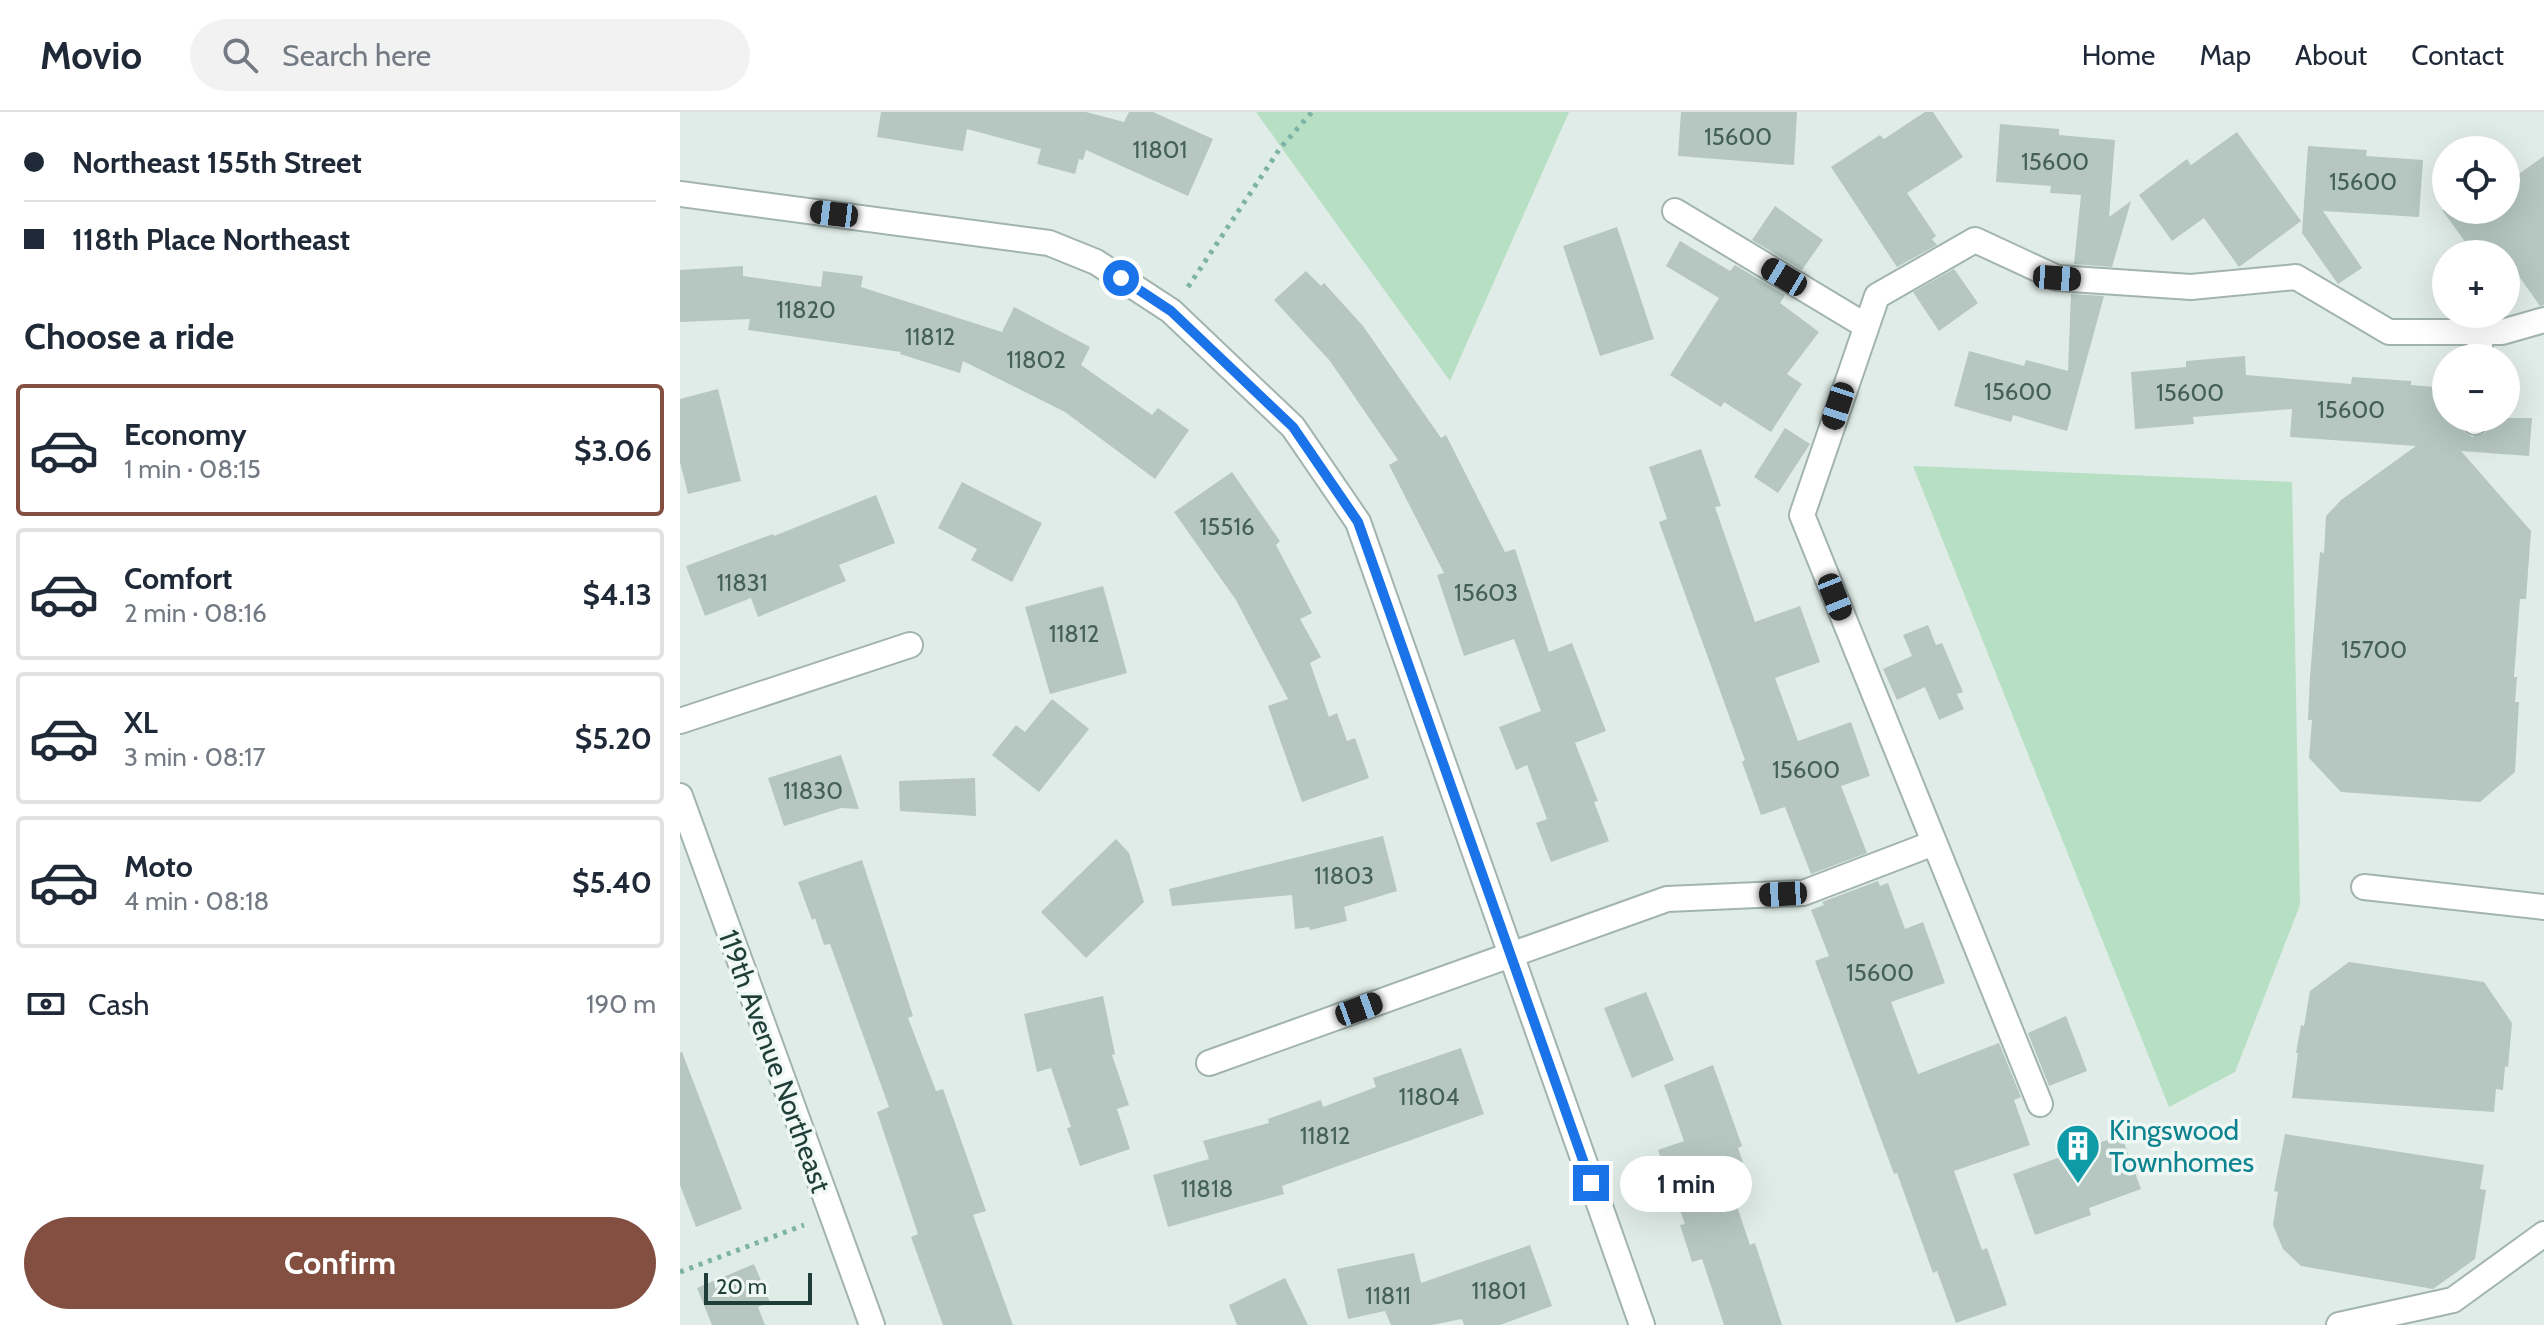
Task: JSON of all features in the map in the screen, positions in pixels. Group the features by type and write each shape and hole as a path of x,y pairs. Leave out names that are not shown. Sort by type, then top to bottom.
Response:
{"street":[{"path":"680,194 1049,243 1096,262 1171,311 1293,427 1358,522 1642,1325"},
{"path":"1675,211 1866,326"},
{"path":"2040,1104 1802,515 1877,296 1975,240 2057,278 2191,287 2296,277 2389,332 2502,332 2544,320"},
{"path":"2480,344 2481,332"},
{"path":"680,721 910,645"},
{"name":"119th Avenue Northeast","path":"680,796 872,1325"},
{"path":"1209,1063 1667,899 1803,893 1934,843"},
{"path":"2364,887 2544,907"},
{"path":"2339,1325 2453,1300 2544,1234"}],"path":[{"path":"1171,311 1281,147 1312,112"},
{"path":"680,1272 831,1215"}],"green space":[{"path":"1256,112 1569,112 1450,381 1281,147"},
{"path":"1913,466 2292,482 2300,905 2235,1072 2169,1107"}],"building":[{"path":"881,112 1086,112 1124,122 1129,112 1153,112 1213,139 1188,196 1086,150 1083,160 1079,159 1075,174 1037,164 1041,149 967,129 963,151 877,137"},
{"path":"1681,112 1797,112 1794,165 1678,156"},
{"path":"1925,112 1933,112 1963,157 1907,193 1936,236 1932,239 1937,245 1897,267 1831,167 1880,135 1884,139"},
{"path":"2000,124 2059,129 2059,135 2115,140 2109,217 2131,201 2112,267 2074,264 2081,195 2050,193 2051,186 1996,182"},
{"path":"2237,132 2301,221 2239,267 2204,218 2172,241 2139,195 2187,159 2191,165"},
{"path":"2308,146 2367,150 2366,156 2423,160 2419,217 2323,211 2362,268 2338,284 2302,233"},
{"path":"2544,156 2544,305 2540,306 2520,278 2520,240 2464,240 2452,224 2520,224 2520,173"},
{"path":"1775,206 1823,240 1802,270 1752,240"},
{"path":"1617,227 1654,339 1600,356 1563,246"},
{"path":"1680,241 1730,271 1735,265 1785,295 1780,303 1819,332 1787,374 1802,384 1771,432 1724,402 1721,407 1670,375 1719,298 1666,266"},
{"path":"743,266 743,276 821,287 823,271 863,276 861,287 1002,332 1014,307 1090,347 1081,365 1152,415 1158,408 1189,430 1155,479 1065,412 963,361 960,373 901,352 748,330 750,319 680,322 680,270"},
{"path":"1954,269 1978,303 1939,331 1913,292"},
{"path":"1306,271 1321,286 1324,283 1363,326 1441,438 1446,435 1505,552 1515,549 1549,652 1572,643 1606,731 1575,743 1598,801 1594,802 1609,841 1551,862 1536,823 1547,819 1527,765 1516,770 1499,727 1541,711 1514,639 1464,656 1437,575 1444,573 1389,465 1398,460 1330,361 1274,300"},
{"path":"2071,294 2104,296 2067,431 2013,415 2011,422 1954,406 1969,351 2024,366 2026,360 2068,371"},
{"path":"2245,356 2246,375 2351,384 2352,377 2411,381 2411,385 2432,387 2432,432 2464,432 2472,437 2485,432 2520,432 2520,418 2532,418 2529,456 2461,451 2531,531 2526,599 2520,599 2514,677 2517,677 2515,702 2519,702 2515,772 2480,802 2341,792 2309,758 2312,720 2308,720 2310,677 2320,552 2324,553 2326,516 2341,500 2416,446 2290,437 2292,409 2193,417 2194,424 2135,429 2131,372 2186,367 2186,361"},
{"path":"718,389 741,481 688,494 680,462 680,399"},
{"path":"1785,428 1810,444 1778,493 1754,477"},
{"path":"1701,449 1721,506 1715,507 1755,622 1800,606 1820,662 1775,678 1798,741 1851,722 1870,776 1841,786 1867,853 1811,874 1785,807 1761,815 1742,762 1745,760 1659,522 1667,519 1649,467"},
{"path":"1232,472 1280,541 1276,545 1312,613 1300,619 1321,657 1310,663 1329,717 1337,713 1347,741 1355,738 1369,778 1302,802 1268,706 1288,699 1236,600 1174,512"},
{"path":"962,482 1042,523 1012,582 971,560 977,549 938,528"},
{"path":"876,495 895,543 839,565 846,581 758,617 751,598 705,616 686,566 774,536"},
{"path":"1103,586 1127,673 1050,694 1025,607"},
{"path":"1928,625 1936,645 1942,643 1963,692 1957,694 1964,709 1939,720 1925,687 1897,700 1883,669 1912,656 1903,635"},
{"path":"1052,699 1089,729 1039,792 992,755 1016,725 1025,732"},
{"path":"841,755 859,809 841,808 784,826 768,778"},
{"path":"975,778 976,816 900,811 899,781"},
{"path":"1383,836 1397,891 1344,907 1347,921 1310,930 1309,927 1295,929 1292,895 1172,906 1169,889"},
{"path":"1116,839 1129,853 1144,902 1086,958 1041,912"},
{"path":"862,860 913,1016 908,1018 936,1091 943,1089 986,1211 973,1215 1013,1325 943,1325 911,1237 918,1234 877,1112 889,1107 830,944 824,945 798,882"},
{"path":"1878,881 1880,886 1888,883 1905,929 1923,922 1945,983 1891,1002 1918,1074 1999,1043 2021,1097 2014,1100 2030,1145 1954,1171 1982,1250 1987,1248 2007,1305 1956,1323 1937,1271 1933,1273 1897,1173 1894,1174 1815,961 1829,956 1811,910 1824,905 1822,902"},
{"path":"2349,962 2484,982 2512,1023 2508,1067 2505,1066 2503,1090 2496,1089 2494,1112 2292,1098 2296,1053 2310,991"},
{"path":"1646,992 1674,1060 1632,1078 1604,1008"},
{"path":"1103,996 1115,1054 1112,1055 1129,1105 1117,1109 1130,1149 1080,1166 1067,1128 1071,1127 1051,1068 1037,1072 1024,1014"},
{"path":"2066,1016 2087,1071 2049,1086 2028,1033"},
{"path":"1461,1048 1484,1114 1282,1186 1284,1194 1168,1227 1153,1175 1209,1159 1203,1141 1269,1123 1268,1119 1321,1100 1323,1107 1376,1087 1373,1078"},
{"path":"682,1052 742,1209 696,1227 680,1185"},
{"path":"1713,1065 1742,1146 1738,1148 1743,1162 1724,1168 1750,1245 1755,1243 1782,1325 1724,1325 1702,1259 1692,1262 1680,1225 1685,1224 1658,1150 1684,1141 1664,1085"},
{"path":"2285,1134 2484,1165 2480,1189 2486,1190 2475,1259 2433,1289 2301,1266 2283,1249 2273,1225 2278,1192 2274,1191"},
{"name":"Kingswood Townhomes","path":"2121,1135 2141,1189 2089,1208 2091,1215 2035,1235 2013,1174"},
{"path":"1530,1245 1552,1306 1500,1325 1464,1325 1462,1319 1432,1325 1391,1325 1385,1311 1348,1319 1337,1269 1414,1253 1421,1283"},
{"path":"754,1264 770,1302 758,1307 765,1325 712,1325 697,1288"},
{"path":"1285,1278 1308,1325 1237,1325 1229,1305"}],"place":[{"name":"Kingswood Townhomes","path":"2078,1185"}],"route":[{"path":"1121,278 1171,311 1293,427 1358,522 1591,1183"}]}
